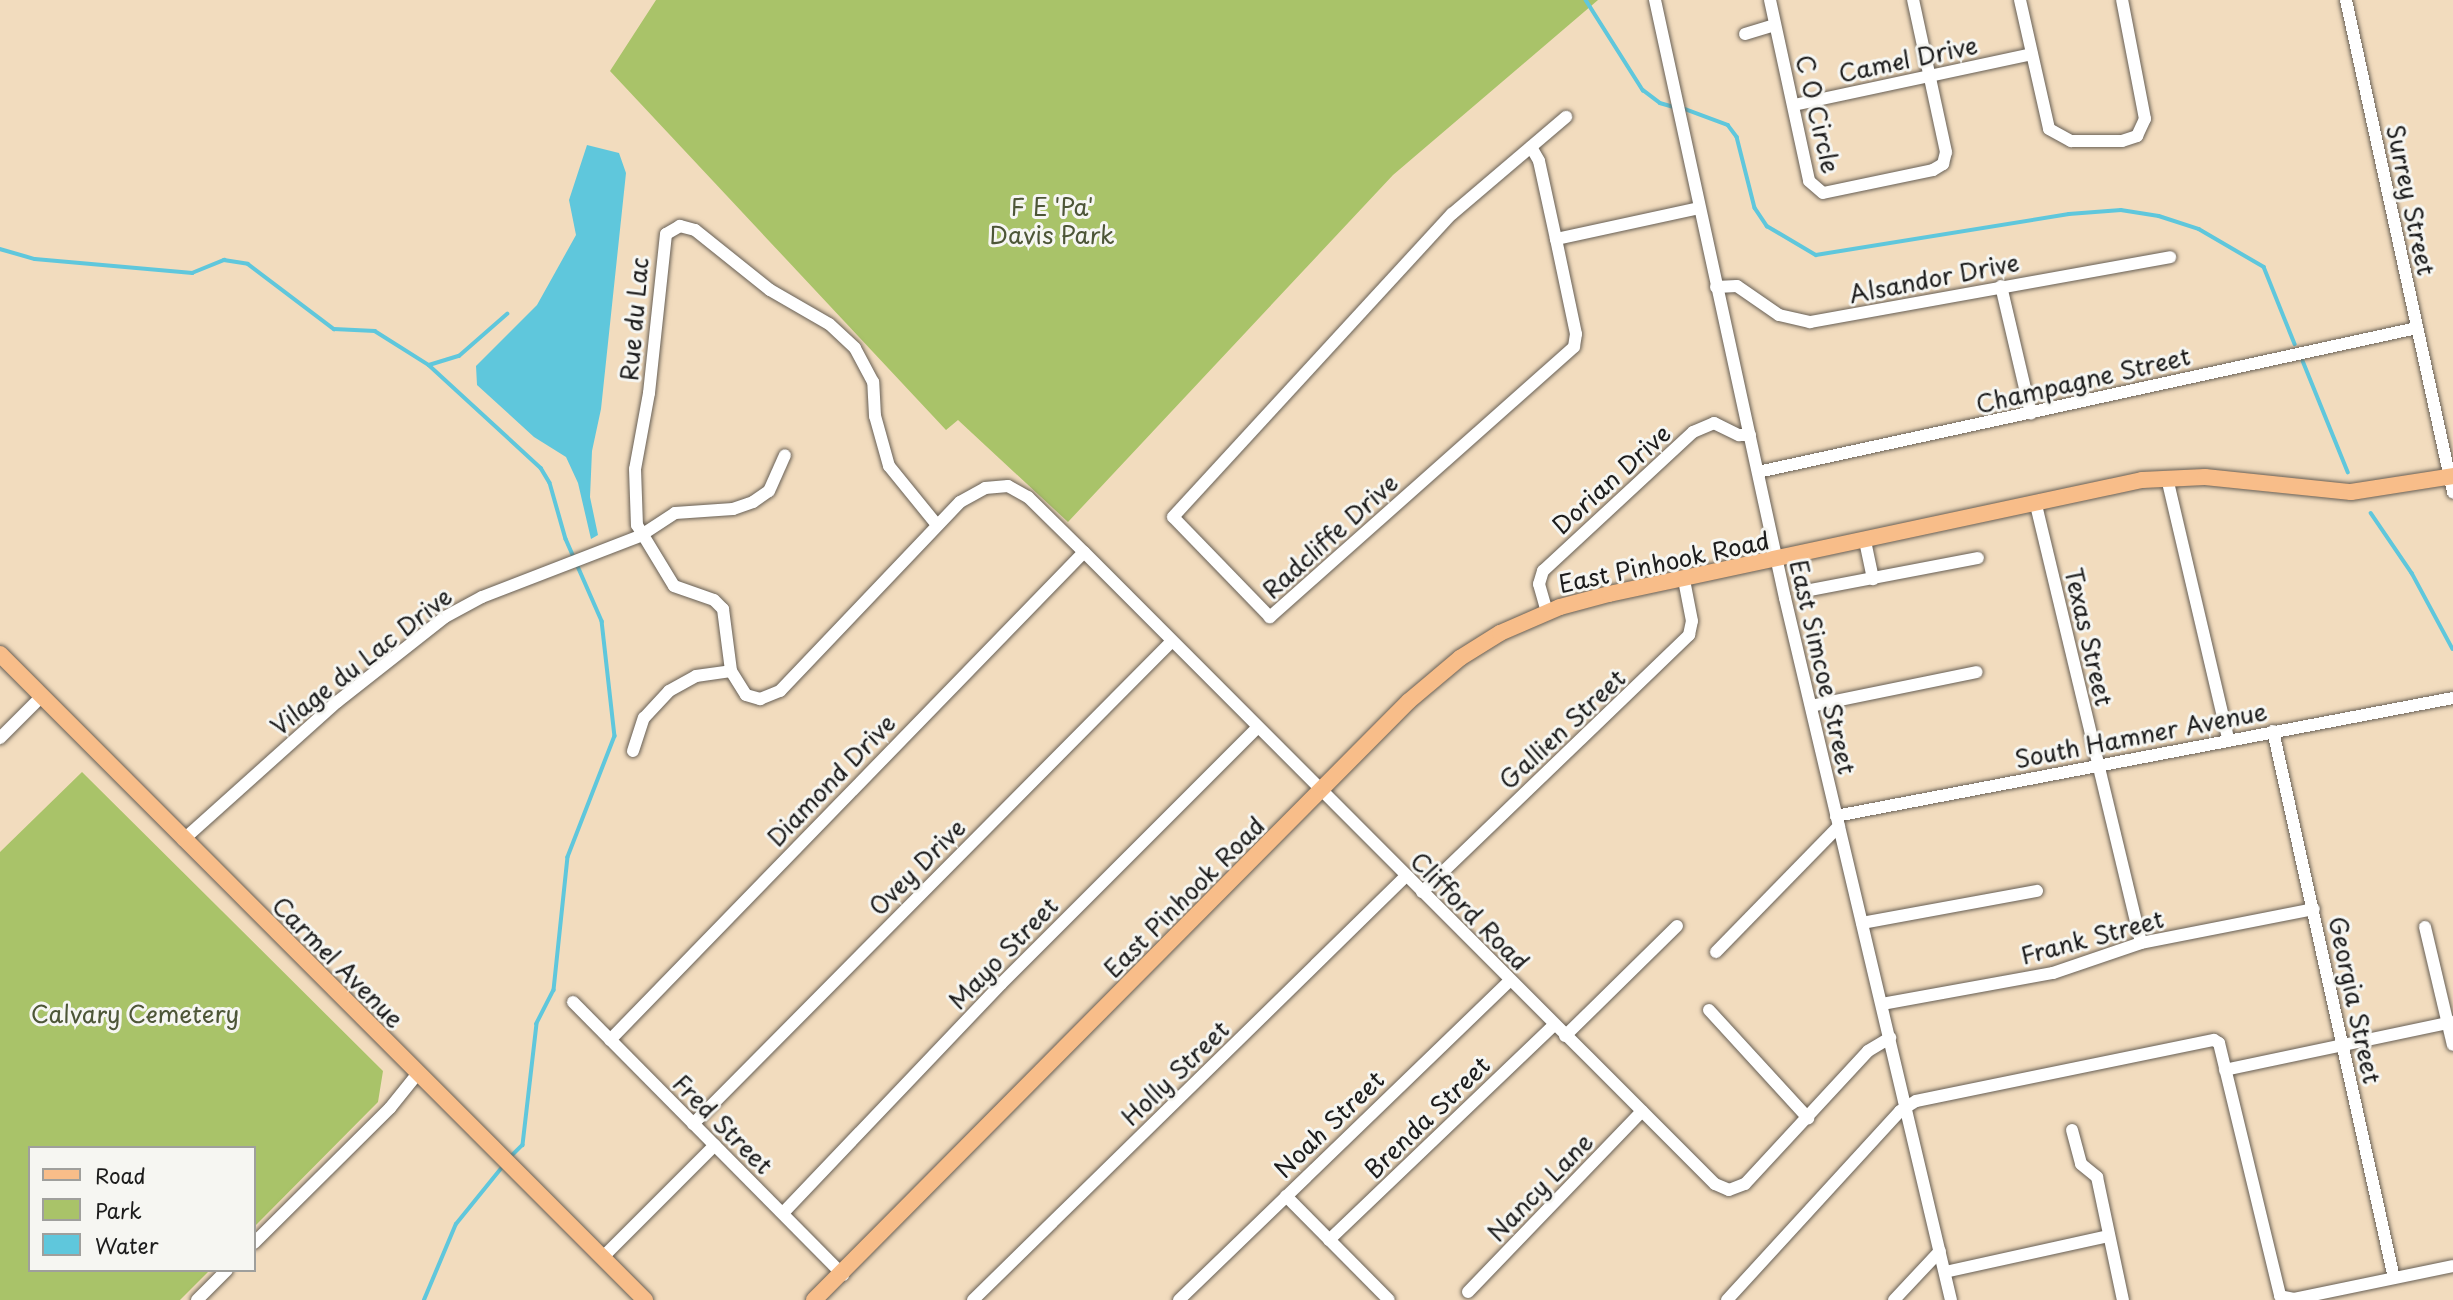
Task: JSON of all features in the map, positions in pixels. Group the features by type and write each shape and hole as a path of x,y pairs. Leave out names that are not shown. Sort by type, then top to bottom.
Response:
{"main road":[{"name":"East Pinhook Road","path":"814,1300 843,1275 1148,961 1322,792 1434,678 1484,642 1548,612 1684,580 2036,505 2103,487 2167,478 2205,477 2339,492 2452,481"},
{"name":"Carmel Avenue","path":"0,654 645,1300"}],"street":[{"name":"East Simcoe Street","path":"1655,0 1777,561 1951,1300"},
{"name":"C O Circle","path":"1770,0 1809,181 1819,192 1933,170 1943,164 1946,152 1913,0"},
{"path":"2020,0 2044,121 2055,136 2071,141 2131,140 2141,131 2145,118 2122,0"},
{"name":"Surrey Street","path":"2346,0 2452,481"},
{"path":"1745,33 1775,25"},
{"name":"Camel Drive","path":"1794,105 2032,54"},
{"name":"Radcliffe Drive","path":"1531,147 1539,161 1576,334 1571,352 1270,617 1173,517 1452,214 1566,117"},
{"path":"1556,239 1699,208"},
{"name":"Rue du Lac","path":"937,525 889,466 875,416 873,383 855,348 829,324 771,290 695,230 680,226 662,240 654,350 635,469 640,536 674,586 714,600 723,609 732,671 738,688 751,697 768,698 780,691 960,502 985,488 1008,486 1027,497"},
{"name":"Alsandor Drive","path":"1716,287 1738,286 1779,315 1810,322 2170,257"},
{"path":"2001,286 2031,414"},
{"name":"Champagne Street","path":"1758,472 2417,328"},
{"name":"Dorian Drive","path":"1548,612 1539,584 1544,571 1693,432 1714,423 1739,435 1750,435"},
{"name":"Vilage du Lac Drive","path":"183,840 337,702 445,617 482,597 640,536 675,513 733,509 762,497 785,456"},
{"path":"2167,478 2228,739"},
{"name":"Clifford Road","path":"1027,497 1703,1174 1730,1190 1754,1177 1868,1051 1890,1038"},
{"name":"Texas Street","path":"2036,505 2141,943"},
{"path":"1866,541 1873,579"},
{"name":"Diamond Drive","path":"610,1040 1084,552"},
{"path":"1805,592 1978,558"},
{"name":"Gallien Street","path":"1422,892 1689,635 1692,621 1684,580"},
{"name":"Ovey Drive","path":"694,1124 1172,641"},
{"path":"633,751 644,718 668,691 696,676 732,671"},
{"path":"1811,706 1977,673"},
{"path":"0,738 41,696"},
{"name":"South Hamner Avenue","path":"1838,821 2098,765 2453,698"},
{"name":"Mayo Street","path":"783,1213 1001,984 1258,727"},
{"name":"Georgia Street","path":"2273,731 2395,1278"},
{"path":"1716,952 1838,821"},
{"name":"Holly Street","path":"973,1300 1406,876"},
{"path":"1862,923 2037,891"},
{"name":"Frank Street","path":"1882,1004 2053,973 2141,943 2314,909"},
{"path":"1565,1035 1677,926"},
{"path":"2425,927 2451,1023 2453,1045"},
{"name":"Noah Street","path":"1179,1300 1510,979"},
{"name":"Fred Street","path":"573,1002 843,1275"},
{"path":"1709,1010 1808,1118"},
{"path":"2225,1070 2451,1023"},
{"name":"Brenda Street","path":"1328,1240 1554,1025"},
{"path":"1727,1300 1907,1105 1923,1098 2214,1040 2219,1043 2274,1283 2280,1296 2294,1299 2453,1266"},
{"path":"256,1241 390,1108 418,1073"},
{"name":"Nancy Lane","path":"1468,1292 1642,1111"},
{"path":"2072,1130 2081,1164 2097,1177 2123,1300"},
{"path":"603,1257 715,1146"},
{"path":"1286,1196 1389,1300"},
{"path":"1945,1272 2109,1236"},
{"path":"1894,1300 1940,1251"},
{"path":"197,1300 225,1272"}],"green space":[{"name":"F E 'Pa' Davis Park","path":"656,0 1598,0 1393,175 1068,522 958,420 946,430 610,71"},
{"name":"Calvary Cemetery","path":"82,772 383,1071 378,1102 256,1225 256,1146 28,1146 28,1272 208,1272 180,1300 0,1300 0,852"}],"water":[{"path":"587,145 619,153 626,173 601,409 592,451 590,497 598,535 591,539 578,483 566,457 534,437 477,385 476,366 537,305 576,235 569,200"}],"waterway":[{"path":"1586,0 1643,90 1660,103 1674,107"},
{"path":"1682,108 1728,125 1737,137 1755,208 1767,226 1816,255 2069,214 2121,210 2159,216 2199,229 2264,267 2295,344"},
{"path":"0,249 35,259 192,273 224,260 248,264 334,329 375,331 429,365 541,468 550,483 566,539 602,621 615,736 568,857 554,990 537,1024 523,1145 509,1159"},
{"path":"429,365 459,356 507,314"},
{"path":"2303,361 2348,472"},
{"path":"2371,513 2412,573 2453,649"},
{"path":"424,1300 456,1224 504,1165"}]}
